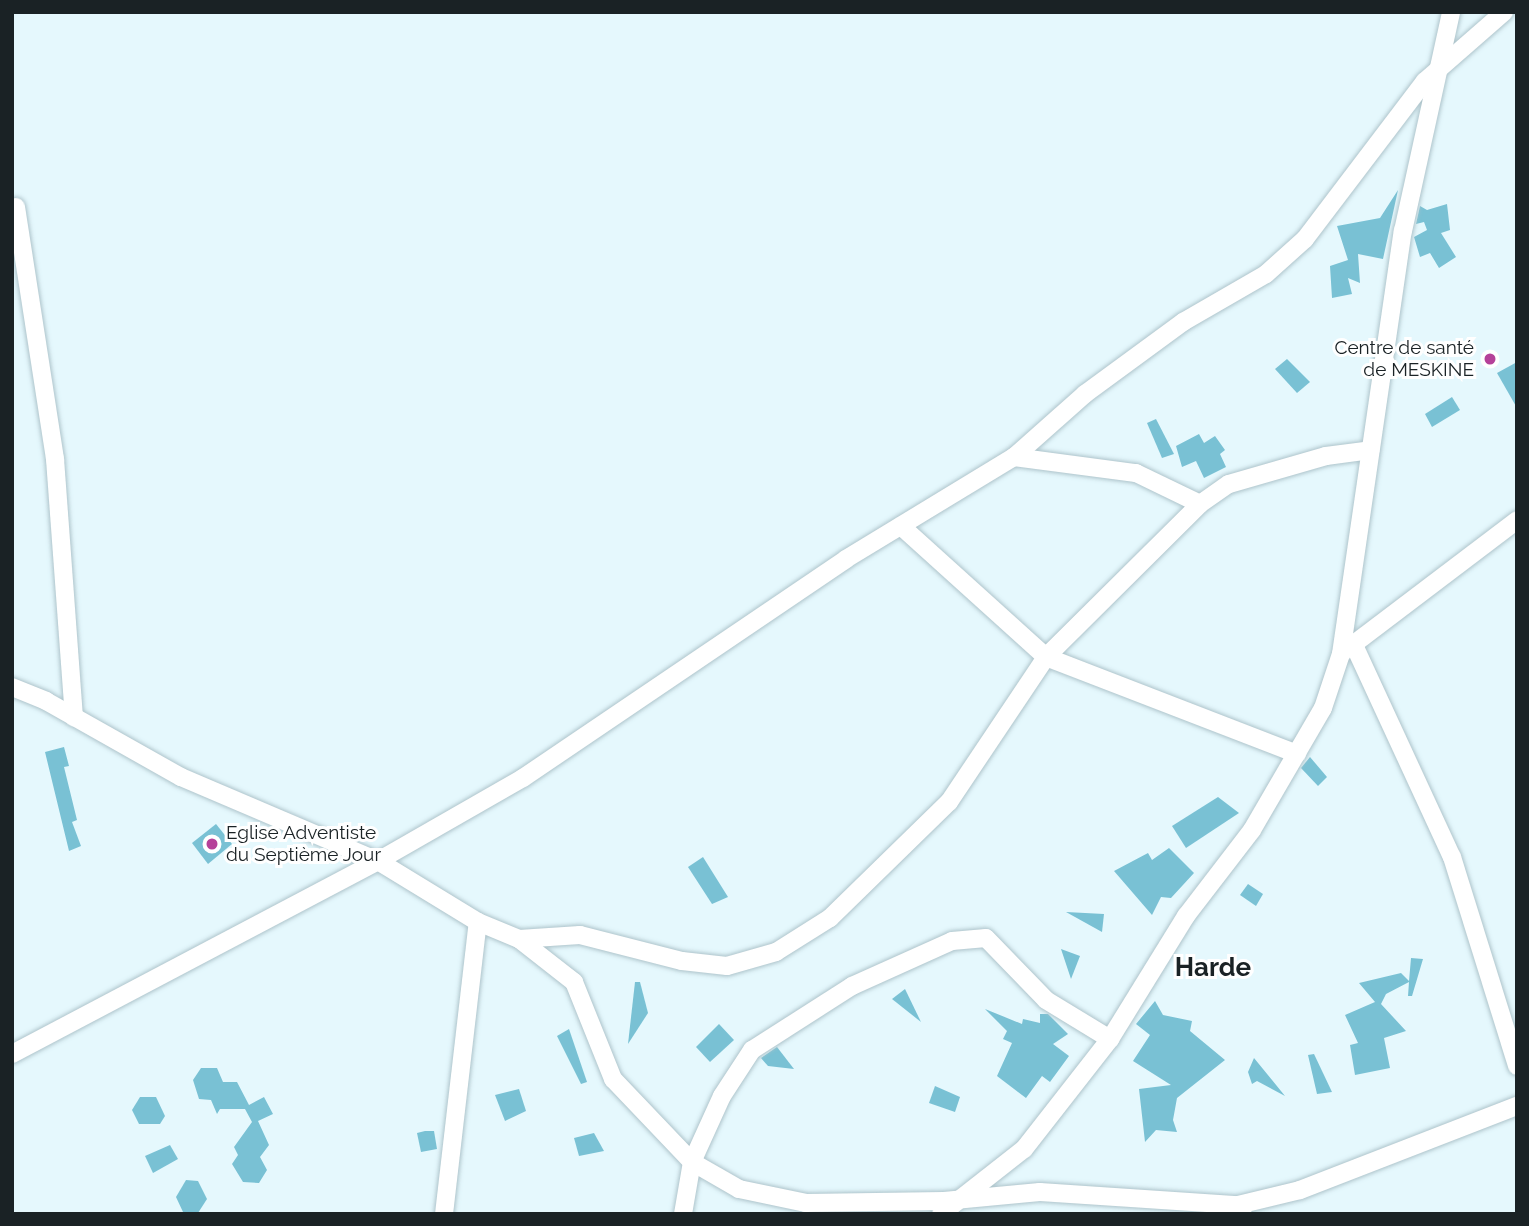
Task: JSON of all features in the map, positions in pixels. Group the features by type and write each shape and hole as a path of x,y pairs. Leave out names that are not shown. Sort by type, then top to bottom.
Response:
{"street":[{"path":"941,1214 965,1199 1024,1149 1110,1039 1186,916 1252,830 1323,708 1347,649 1371,450 1403,232 1451,12"},
{"path":"12,1055 378,861 523,778 901,526 1014,457 1085,394 1183,322 1266,274 1305,239 1391,122 1441,64 1504,12"},
{"path":"16,207 54,459 74,717"},
{"path":"519,939 580,935 682,961 727,966 776,952 830,918 949,802 1046,657 1200,504 1229,484 1326,456 1371,450"},
{"path":"1014,457 1136,473 1200,504"},
{"path":"1347,649 1517,520"},
{"path":"901,526 1046,657 1297,754"},
{"path":"1347,649 1452,857 1517,1066"},
{"path":"12,687 74,717 181,777 378,861 478,922 519,939 574,982 613,1079 692,1162 739,1189 806,1203 965,1199 1040,1192 1240,1209 1300,1190 1517,1106"},
{"path":"444,1214 478,922"},
{"path":"683,1214 692,1162 722,1096 752,1050 852,986 952,941 986,938 1046,1000 1110,1039"}],"building":[{"path":"1398,190 1383,259 1358,254 1360,283 1348,278 1352,294 1332,298 1330,266 1348,260 1337,226 1380,218"},
{"path":"1447,204 1450,230 1441,233 1456,257 1439,268 1430,253 1420,257 1414,237 1427,230 1424,222 1416,224 1420,206 1427,210"},
{"path":"1287,359 1310,382 1297,393 1275,369"},
{"path":"1517,362 1517,408 1497,373"},
{"path":"1452,397 1460,410 1432,427 1425,414"},
{"path":"1156,419 1174,454 1162,458 1147,423"},
{"path":"1199,434 1204,443 1215,436 1225,450 1220,454 1226,467 1204,478 1196,461 1182,467 1176,446"},
{"path":"64,747 69,766 64,767 77,820 72,822 81,846 69,851 45,752"},
{"path":"1310,757 1327,777 1318,786 1301,768"},
{"path":"1218,797 1239,813 1186,848 1172,826"},
{"name":"Eglise Adventiste du Septième Jour","path":"216,824 232,844 208,864 192,843"},
{"path":"1169,848 1194,873 1171,898 1161,897 1152,915 1114,871 1148,853 1152,860"},
{"path":"703,857 728,897 712,904 688,867"},
{"path":"1248,884 1263,894 1256,906 1240,895"},
{"path":"1066,912 1104,914 1102,932"},
{"path":"1061,949 1080,956 1071,979"},
{"path":"1411,958 1423,959 1412,996 1408,996 1409,982 1386,994 1381,1004 1406,1031 1384,1038 1390,1068 1355,1075 1350,1045 1358,1043 1345,1015 1375,1002 1359,983 1401,973 1409,981"},
{"path":"635,982 640,982 648,1013 628,1044"},
{"path":"905,989 921,1022 892,999"},
{"path":"1155,1001 1163,1015 1192,1021 1190,1031 1225,1060 1177,1098 1173,1120 1177,1132 1156,1130 1145,1142 1139,1089 1171,1085 1133,1061 1150,1035 1136,1024"},
{"path":"985,1009 1022,1024 1023,1019 1040,1023 1040,1014 1048,1014 1068,1034 1053,1044 1069,1056 1050,1082 1042,1076 1026,1098 997,1076 1012,1043 1003,1039 1007,1031"},
{"path":"719,1024 734,1040 710,1062 696,1047"},
{"path":"569,1029 587,1082 581,1084 557,1036"},
{"path":"777,1047 794,1069 768,1066 761,1058"},
{"path":"1314,1054 1332,1092 1317,1094 1308,1055"},
{"path":"1254,1058 1285,1096 1257,1081 1252,1084 1248,1072"},
{"path":"201,1068 217,1068 223,1082 237,1082 249,1105 264,1097 273,1114 258,1121 269,1145 260,1157 267,1170 259,1183 243,1182 232,1164 238,1155 234,1147 252,1122 245,1109 220,1109 217,1114 211,1100 199,1099 193,1080"},
{"path":"935,1086 960,1097 955,1112 929,1103"},
{"path":"519,1089 526,1111 505,1121 495,1095"},
{"path":"140,1097 156,1097 165,1116 160,1124 139,1124 132,1110"},
{"path":"434,1131 437,1149 421,1152 417,1133"},
{"path":"594,1133 604,1151 579,1156 574,1138"},
{"path":"170,1145 178,1159 153,1173 145,1156"},
{"path":"186,1180 198,1181 207,1199 198,1213 183,1212 176,1197"}],"place":[{"name":"Centre de santé de MESKINE","path":"1490,359"},
{"name":"Eglise Adventiste du Septième Jour","path":"212,844"}],"district":[{"name":"Harde","path":"1213,968"}]}
